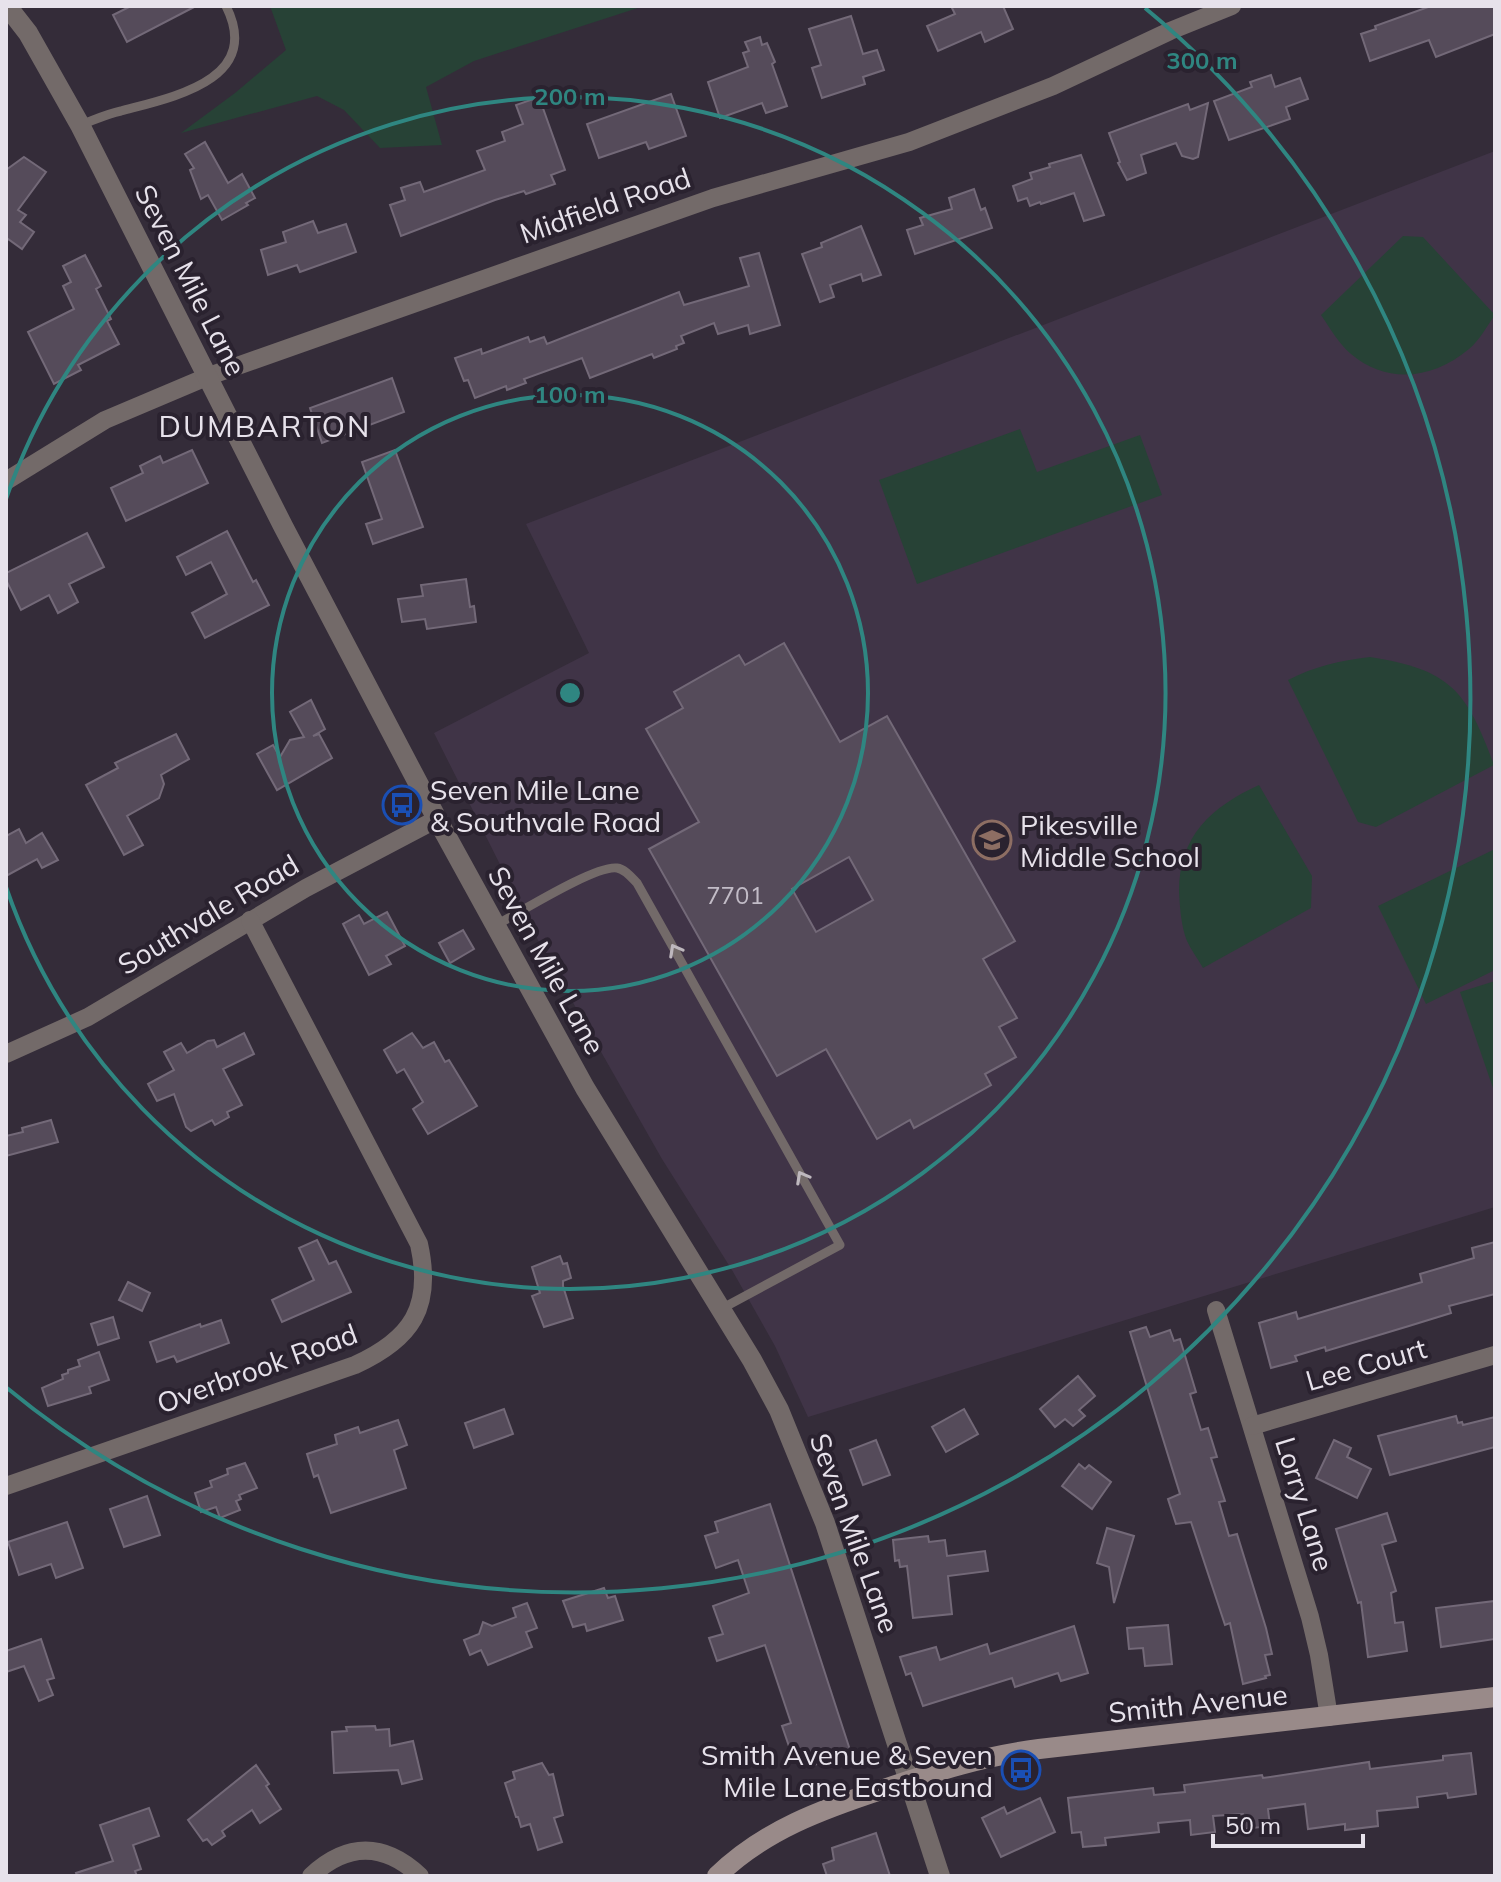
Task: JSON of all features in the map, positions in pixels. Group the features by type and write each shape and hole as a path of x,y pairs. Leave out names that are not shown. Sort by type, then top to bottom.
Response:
{"main road":[{"name":"Smith Avenue","path":"717,1876 764,1838 806,1816 969,1761 1002,1754 1495,1697"}],"street":[{"name":"Seven Mile Lane","path":"7,6 28,33 80,125 283,526 437,819 585,1088 773,1397 825,1523 940,1876"},
{"name":"Midfield Road","path":"6,481 105,420 209,376 713,198 909,142 1053,86 1170,31 1232,6"},
{"name":"Southvale Road","path":"6,1054 88,1017 250,920 437,819"},
{"name":"Overbrook Road","path":"6,1486 367,1360 397,1342 410,1326 419,1306 423,1285 419,1244 250,920"},
{"name":"Lorry Lane","path":"1216,1310 1310,1617 1329,1717"},
{"name":"Lee Court","path":"1252,1426 1495,1355"},
{"path":"311,1876 326,1862 364,1850 386,1853 405,1862 420,1876"}],"lane":[{"path":"80,125 119,111 162,101 189,91 215,76 228,62 235,46 234,29 226,6"},
{"path":"496,925 592,874 616,868 637,883 840,1245 721,1309"}],"shaded area":[{"name":"Pikesville Middle School","path":"1495,151 1495,1207 808,1417 775,1346 732,1270 662,1159 542,948 434,733 589,653 526,524"}],"green space":[{"path":"270,6 644,6 474,61 426,87 442,145 380,148 344,110 317,96 181,133 286,50"},
{"path":"1403,236 1423,237 1495,315 1476,342 1455,359 1426,372 1395,374 1380,371 1351,354 1321,315"},
{"path":"1020,429 1037,472 1140,435 1162,495 917,584 879,480"},
{"path":"1370,657 1420,669 1452,688 1474,718 1494,765 1376,827 1358,822 1288,680 1328,665"},
{"path":"1259,785 1312,876 1311,908 1203,968 1187,941 1182,923 1179,892 1185,855 1192,839 1213,814"},
{"path":"1495,849 1495,970 1426,1004 1378,906"},
{"path":"1495,981 1495,1094 1460,992"}],"building":[{"path":"131,6 196,6 127,42 113,15"},
{"path":"951,6 1003,6 1013,29 985,42 981,32 938,51 927,26 955,14"},
{"path":"1431,6 1495,6 1495,34 1436,57 1429,40 1370,61 1361,34"},
{"path":"851,16 863,54 877,50 884,70 863,77 865,84 822,98 812,68 821,65 809,29"},
{"path":"760,37 762,45 767,43 775,62 772,64 787,106 766,113 762,103 720,118 708,82 748,67 743,53 749,51 745,42"},
{"path":"1271,75 1275,87 1300,78 1308,99 1286,107 1290,119 1229,140 1214,101 1252,87 1250,82"},
{"path":"671,94 686,136 649,149 646,142 599,158 587,124"},
{"path":"539,97 565,170 551,175 555,184 495,200 401,236 390,205 405,200 401,188 420,182 424,192 485,170 477,151 505,141 502,132 523,124 516,105"},
{"path":"1208,103 1198,157 1182,156 1176,143 1141,155 1146,173 1127,180 1109,133 1188,104 1190,110"},
{"path":"205,142 228,183 242,174 255,198 222,220 208,195 201,199 190,170 194,168 185,154"},
{"path":"1081,155 1104,215 1084,221 1074,193 1030,206 1027,198 1018,201 1013,186 1032,179 1030,173"},
{"path":"24,157 46,172 18,210 26,215 20,222 34,232 22,249 8,239 6,242 6,170"},
{"path":"974,189 981,210 985,208 992,228 915,254 907,230 923,225 920,218 952,209 949,198"},
{"path":"313,221 318,233 346,224 356,252 300,272 297,265 268,275 261,250 286,242 283,232"},
{"path":"861,226 881,275 863,281 861,274 830,285 834,297 820,302 802,254"},
{"path":"759,253 780,325 750,334 748,325 718,334 714,323 681,336 684,343 676,346 677,349 654,358 652,354 590,378 582,358 524,379 526,383 507,390 506,386 475,398 455,358 481,349 482,354 528,337 530,342 544,337 547,344 679,292 684,305 749,286 740,258"},
{"path":"85,255 101,286 96,289 119,344 78,365 81,370 54,384 28,332 74,309 63,286 71,282 63,266"},
{"path":"392,378 404,412 322,443 310,408"},
{"path":"192,450 208,483 126,521 111,488 143,473 140,466 160,456 163,463"},
{"path":"395,450 423,527 373,544 366,524 382,519 362,462"},
{"path":"227,531 253,582 256,580 269,605 205,638 192,613 227,594 211,562 186,575 177,557"},
{"path":"87,533 104,567 69,584 78,602 58,613 49,595 21,610 6,580 6,573"},
{"path":"466,579 470,607 474,606 476,622 427,629 425,619 402,622 398,599 423,596 421,585"},
{"path":"784,643 840,742 887,716 1015,941 983,959 1017,1018 999,1027 1016,1057 985,1074 991,1085 914,1128 910,1120 877,1139 826,1049 777,1076 649,849 699,822 646,729 683,708 674,692 739,655 745,665","holes":["849,857 873,900 816,932 792,889"]},
{"path":"311,700 325,729 313,736 319,734 332,758 277,790 257,754 273,745 280,757 290,740 304,737 290,712"},
{"path":"176,734 189,759 161,775 164,784 159,798 127,816 143,845 124,855 86,785 118,768 115,763"},
{"path":"19,829 26,843 42,833 58,860 42,868 37,859 6,876 6,836"},
{"path":"387,912 405,946 386,956 391,964 369,975 343,924 359,915 364,924"},
{"path":"463,930 474,949 450,963 439,943"},
{"path":"244,1033 254,1054 223,1069 242,1105 227,1112 229,1117 215,1125 212,1120 191,1131 186,1127 174,1094 157,1101 148,1084 174,1070 164,1052 181,1043 187,1053 208,1041 214,1040 217,1047"},
{"path":"412,1033 423,1048 434,1042 445,1062 449,1060 477,1106 428,1134 413,1109 423,1102 404,1069 397,1073 384,1050"},
{"path":"51,1120 58,1142 6,1156 6,1136"},
{"path":"317,1240 329,1264 336,1261 351,1292 282,1322 272,1300 314,1280 299,1248"},
{"path":"1495,1242 1495,1294 1449,1306 1451,1313 1326,1351 1325,1347 1295,1356 1297,1361 1271,1368 1259,1323 1296,1312 1298,1319 1422,1282 1420,1274 1474,1258 1472,1248"},
{"path":"560,1256 563,1264 567,1263 571,1278 563,1281 563,1286 573,1318 544,1327 532,1296 540,1293 532,1267"},
{"path":"128,1282 150,1293 142,1311 119,1300"},
{"path":"113,1317 119,1338 98,1345 91,1324"},
{"path":"221,1320 229,1343 177,1362 174,1356 157,1362 150,1342"},
{"path":"1146,1327 1150,1337 1170,1330 1174,1341 1180,1339 1196,1392 1190,1394 1201,1430 1208,1428 1217,1457 1211,1458 1225,1501 1219,1502 1229,1536 1237,1534 1266,1628 1272,1654 1265,1655 1270,1675 1266,1678 1243,1684 1230,1623 1225,1625 1191,1522 1176,1524 1168,1499 1180,1494 1130,1332"},
{"path":"99,1352 109,1380 89,1387 91,1393 48,1406 42,1388 63,1379 62,1375 68,1370 80,1366 78,1360"},
{"path":"1078,1376 1095,1396 1079,1410 1085,1416 1073,1426 1065,1419 1055,1427 1040,1409"},
{"path":"504,1409 513,1434 474,1448 465,1423"},
{"path":"964,1409 978,1434 946,1452 932,1427"},
{"path":"1456,1416 1458,1423 1462,1422 1463,1425 1495,1417 1495,1447 1390,1475 1378,1436"},
{"path":"398,1420 407,1445 394,1450 406,1488 331,1513 307,1454 337,1444 335,1435 358,1427 360,1433"},
{"path":"876,1440 890,1475 863,1485 850,1450"},
{"path":"1334,1440 1351,1448 1347,1457 1371,1469 1357,1498 1316,1478"},
{"path":"245,1463 257,1488 239,1495 241,1499 236,1501 240,1510 220,1518 216,1507 201,1512 195,1493 212,1487 210,1481 228,1474 227,1469"},
{"path":"1079,1464 1085,1469 1089,1465 1111,1482 1092,1509 1062,1486"},
{"path":"147,1496 160,1535 124,1547 110,1509"},
{"path":"770,1504 851,1753 814,1765 808,1750 792,1755 782,1726 791,1723 765,1645 717,1661 709,1638 723,1634 713,1606 749,1593 738,1560 716,1568 705,1536 718,1532 715,1522"},
{"path":"1387,1513 1396,1541 1382,1545 1396,1591 1391,1593 1395,1623 1403,1622 1407,1651 1368,1657 1361,1602 1358,1603 1336,1529"},
{"path":"67,1522 83,1568 56,1578 51,1564 19,1575 8,1542"},
{"path":"1107,1528 1134,1536 1114,1603 1109,1567 1097,1563"},
{"path":"928,1536 929,1542 945,1540 947,1556 985,1551 988,1571 948,1576 952,1614 913,1618 907,1566 900,1567 899,1560 895,1561 893,1540"},
{"path":"604,1588 608,1598 615,1596 623,1620 587,1631 585,1624 573,1627 563,1601"},
{"path":"1495,1601 1495,1639 1441,1647 1436,1608"},
{"path":"527,1603 537,1628 526,1632 532,1647 488,1665 481,1650 470,1655 464,1640 479,1634 483,1622 492,1626 516,1617 513,1608"},
{"path":"1168,1625 1172,1664 1145,1666 1143,1648 1129,1649 1127,1628"},
{"path":"1074,1626 1088,1673 1061,1681 1058,1673 1015,1687 1012,1678 923,1706 911,1673 906,1675 900,1657 936,1647 940,1660 987,1644 990,1654"},
{"path":"41,1639 54,1678 47,1680 53,1695 39,1701 24,1666 6,1672 6,1651"},
{"path":"375,1726 376,1730 389,1729 390,1746 413,1741 422,1779 402,1784 398,1770 334,1773 332,1732 347,1731 346,1727"},
{"path":"1471,1753 1476,1794 1448,1798 1447,1793 1417,1797 1418,1807 1377,1811 1378,1826 1345,1830 1345,1824 1308,1829 1305,1804 1268,1809 1270,1826 1245,1829 1243,1814 1213,1816 1215,1832 1191,1835 1190,1820 1158,1823 1159,1832 1105,1838 1106,1845 1083,1847 1081,1832 1072,1833 1068,1798 1153,1788 1154,1795 1185,1792 1184,1785 1262,1775 1263,1778 1369,1762 1370,1769 1443,1760 1443,1756"},
{"path":"542,1763 549,1775 553,1774 563,1815 554,1818 562,1842 538,1850 530,1824 521,1827 516,1817 505,1783 515,1779 513,1772"},
{"path":"256,1765 281,1809 260,1823 252,1810 222,1831 225,1836 212,1845 207,1839 203,1841 188,1820"},
{"path":"1040,1798 1055,1832 1001,1857 982,1818 1004,1807 1007,1814"},
{"path":"149,1808 159,1836 133,1845 141,1869 135,1871 137,1876 77,1876 76,1873 113,1861 100,1825"},
{"path":"876,1833 890,1876 827,1876 823,1864 834,1860 832,1848"}],"place":[{"name":"Seven Mile Lane & Southvale Road","path":"402,805"},
{"name":"Pikesville Middle School","path":"992,840"},
{"name":"Smith Avenue & Seven Mile Lane Eastbound","path":"1021,1770"}],"district":[{"name":"DUMBARTON","path":"265,426"}]}
